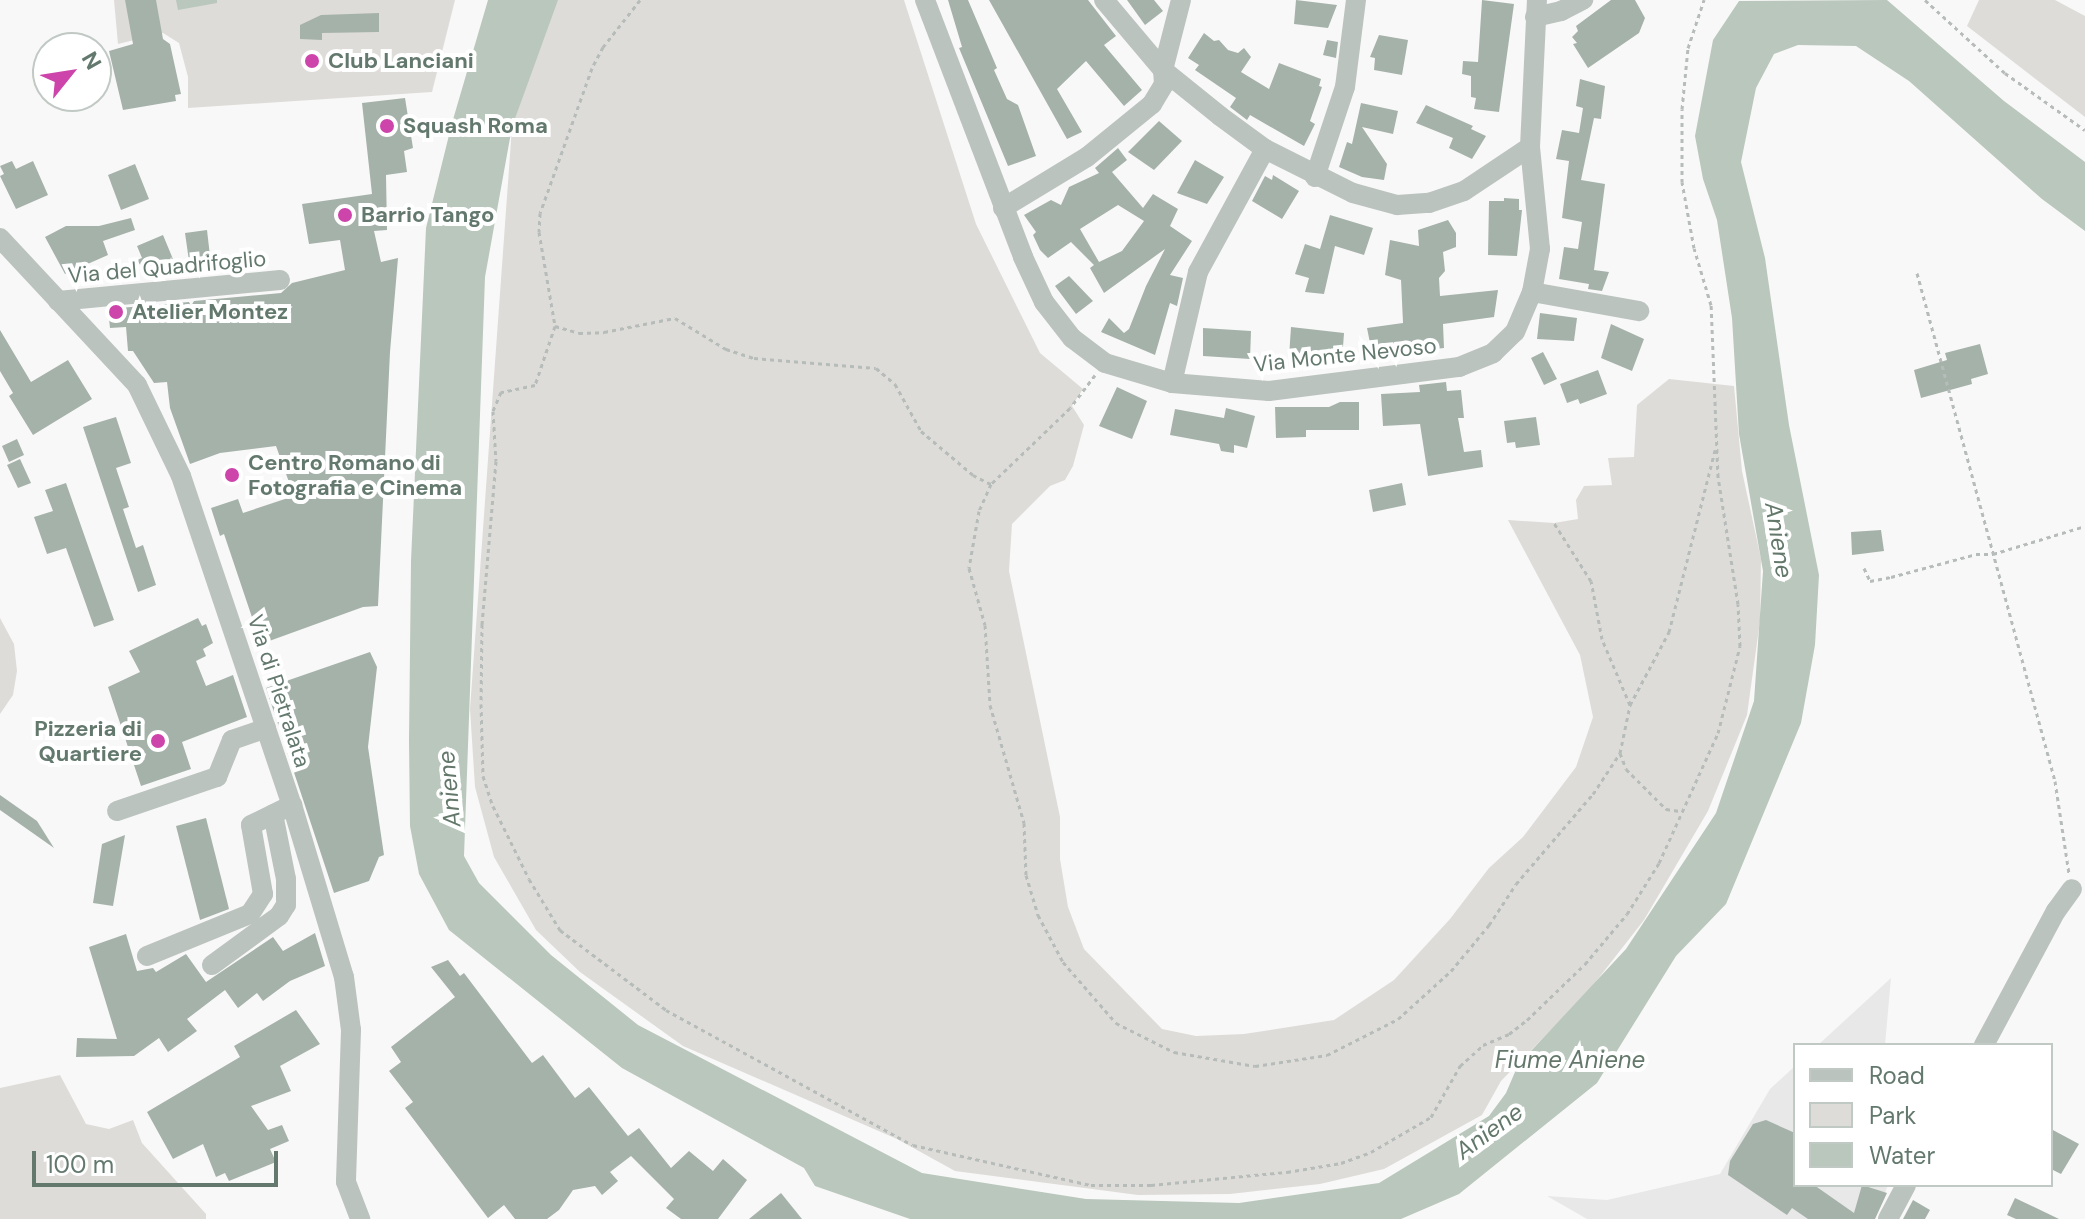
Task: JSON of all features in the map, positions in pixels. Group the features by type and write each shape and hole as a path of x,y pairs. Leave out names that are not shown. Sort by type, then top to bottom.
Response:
{"street":[{"name":"Via Monte Nevoso","path":"925,0 1003,208 1050,310 1072,338 1105,363 1172,383 1269,391 1459,367 1485,357 1506,342 1518,327 1532,292 1540,233 1530,147 1536,8"},
{"path":"1104,0 1163,70 1265,149 1315,177 1372,199 1417,205 1464,191 1530,147"},
{"path":"1003,208 1055,178 1124,130 1160,93 1181,0"},
{"path":"1315,177 1345,87 1356,0"},
{"path":"1536,8 1561,11 1583,0"},
{"path":"1172,383 1198,272 1265,149"},
{"name":"Via di Pietralata","path":"0,238 137,385 151,408 181,476 266,728 282,809 331,929 349,1006 346,1182 357,1217"},
{"name":"Via del Quadrifoglio","path":"58,301 280,280"},
{"path":"1532,292 1639,311"},
{"path":"117,811 217,777 232,740 266,728"},
{"path":"147,956 250,914 263,894 251,825 282,809 286,905 279,916 212,965"},
{"path":"1985,1043 2056,911 2072,889"},
{"path":"1888,1219 1905,1187"}],"path":[{"path":"640,0 603,47 592,68 540,213 539,232 555,326 535,385 501,392 493,411 496,461 483,611 481,704 483,776 493,806 529,879 560,930 666,1010 913,1145 1091,1185 1151,1185 1287,1172 1341,1163 1371,1152 1431,1117 1460,1066 1483,1045 1509,1034 1527,1020 1585,964 1627,914 1651,876 1718,733 1740,646 1738,604 1716,446 1711,305 1694,248 1682,182 1682,109 1688,48 1704,0"},
{"path":"1925,0 2005,73 2085,130"},
{"path":"1917,273 2055,781 2072,889"},
{"path":"555,326 579,333 604,332 675,318 726,349 754,358 876,368 895,384 921,431 973,475 991,484"},
{"path":"1105,363 1070,408 991,484 979,511 969,568 985,625 990,705 1024,823 1026,875 1038,915 1063,962 1116,1023 1174,1052 1255,1066 1327,1055 1398,1019 1451,971 1489,925 1516,884 1593,794 1620,753 1630,705 1669,632 1716,446"},
{"path":"1554,523 1591,581 1602,639 1630,705"},
{"path":"1864,568 1870,581 1976,554 1993,554 2085,526"},
{"path":"1620,753 1626,769 1666,809 1680,811"}],"shaded area":[{"path":"1891,978 1885,1043 1820,1043"},
{"path":"1793,1068 1793,1187 1887,1187 1875,1219 1587,1219 1547,1196 1607,1200 1720,1174 1770,1089"}],"green space":[{"name":"Club Lanciani","path":"114,0 455,0 432,92 188,108 188,77 179,43 163,33 118,44"},
{"path":"556,0 904,0 976,224 1040,353 1083,389 1072,406 1084,425 1073,466 1065,480 1050,486 1012,524 1009,571 1060,817 1060,859 1068,907 1084,949 1162,1029 1196,1036 1244,1034 1334,1020 1394,980 1450,919 1489,868 1523,837 1576,767 1593,717 1580,655 1508,520 1554,523 1578,519 1576,500 1584,486 1612,485 1608,458 1634,457 1637,405 1669,379 1734,386 1742,471 1761,559 1760,621 1747,715 1708,811 1644,920 1587,993 1501,1081 1482,1115 1384,1169 1320,1184 1230,1194 1138,1195 955,1171 897,1139 683,1046 580,972 536,930 494,857 475,787 470,709 512,127"},
{"path":"1979,0 2055,0 2085,16 2085,117 1967,26"},
{"path":"0,618 14,644 17,671 13,695 0,714"},
{"path":"60,1075 86,1124 109,1129 133,1120 142,1143 206,1214 206,1219 0,1219 0,1088"}],"water":[{"path":"176,0 217,0 217,3 178,10"},
{"name":"Fiume Aniene","path":"488,0 558,0 512,127 485,277 464,856 479,883 551,955 638,1025 922,1173 1086,1199 1239,1203 1379,1183 1489,1116 1506,1093 1518,1065 1626,949 1716,813 1754,701 1763,571 1739,434 1732,318 1717,220 1703,179 1695,136 1713,40 1739,1 1887,0 2004,101 2085,162 2085,231 2042,199 1909,81 1856,46 1798,45 1774,54 1756,88 1741,162 1765,258 1789,425 1819,575 1815,645 1801,723 1726,904 1676,956 1597,1083 1459,1194 1401,1219 910,1219 815,1186 804,1168 622,1068 449,930 419,874 410,826 409,740 411,561 426,228 452,123"}],"building":[{"path":"125,0 156,0 163,39 170,44 181,94 175,95 176,101 123,110 112,64 112,50 133,44"},
{"path":"948,0 968,0 997,68 994,70 1007,99 1018,105 1036,156 1008,166 959,48 962,47"},
{"path":"989,0 1088,0 1116,36 1104,45 1142,90 1124,106 1086,61 1057,89 1082,132 1067,139"},
{"path":"1127,0 1154,0 1163,11 1145,25"},
{"path":"1296,0 1337,5 1328,28 1294,24"},
{"path":"1482,0 1514,4 1499,112 1474,109 1476,98 1471,97 1471,76 1462,74 1463,61 1478,62"},
{"path":"1611,0 1635,0 1645,18 1639,33 1588,68 1572,37 1578,31 1576,26"},
{"path":"379,13 379,32 322,33 322,40 300,39 300,25 321,15"},
{"path":"1204,33 1214,41 1219,40 1228,50 1238,53 1244,48 1251,57 1241,72 1269,89 1279,63 1321,79 1319,86 1322,87 1310,121 1315,124 1304,146 1250,115 1247,120 1230,107 1236,98 1195,70 1199,65 1188,58"},
{"path":"1379,35 1408,40 1402,75 1374,70 1375,58 1370,57"},
{"path":"1327,40 1338,42 1336,58 1323,55"},
{"path":"1580,79 1605,86 1601,119 1594,118 1581,180 1605,184 1594,270 1609,272 1602,291 1588,289 1589,284 1559,279 1564,247 1578,249 1582,222 1562,218 1569,161 1556,159 1562,130 1579,133 1583,108 1576,106"},
{"path":"405,98 413,148 404,151 407,172 386,175 387,230 374,231 381,262 398,258 390,352 378,606 363,607 261,644 224,534 220,536 211,508 238,499 243,513 294,496 276,446 220,453 190,464 170,408 167,382 154,383 133,351 128,351 126,327 110,328 108,309 189,302 191,306 194,301 281,293 292,283 345,270 340,240 309,244 302,204 372,194 362,103"},
{"path":"1361,103 1398,111 1393,134 1362,127 1387,164 1384,180 1362,177 1339,167 1347,142 1352,144"},
{"path":"1426,105 1473,126 1471,129 1486,136 1472,159 1449,148 1453,138 1416,123"},
{"path":"1159,121 1182,141 1154,170 1128,152"},
{"path":"1118,148 1127,160 1112,172 1143,208 1153,194 1178,209 1170,226 1192,241 1170,275 1183,278 1177,306 1170,303 1155,355 1101,332 1109,318 1124,333 1129,329 1165,249 1104,293 1090,268 1094,265 1071,242 1048,258 1040,250 1033,235 1036,232 1024,215 1051,200 1061,205 1069,187 1099,173 1095,168","holes":["1118,205 1144,221 1122,251 1099,262 1080,229"]},
{"path":"1195,160 1224,177 1207,204 1177,193"},
{"path":"12,161 16,169 33,161 48,195 16,209 0,176 4,174 0,166"},
{"path":"135,164 149,199 121,210 108,175"},
{"path":"1273,175 1299,191 1282,219 1252,201 1265,176 1272,180"},
{"path":"1504,198 1519,199 1519,210 1522,210 1517,256 1488,255 1489,201 1504,201"},
{"path":"1330,215 1373,228 1364,255 1335,246 1324,294 1305,292 1309,278 1295,274 1305,244 1320,249"},
{"path":"131,218 135,230 103,241 108,255 65,274 45,237 66,226 99,226"},
{"path":"1448,220 1456,233 1456,247 1443,252 1445,271 1439,278 1440,296 1498,290 1494,317 1443,324 1444,348 1386,354 1385,349 1378,349 1378,343 1370,343 1367,328 1403,323 1401,280 1385,275 1390,240 1419,246 1418,230"},
{"path":"207,230 212,273 191,275 185,233"},
{"path":"163,235 180,276 149,279 137,260 142,258 137,246"},
{"path":"1069,276 1093,301 1076,314 1055,286"},
{"path":"1540,313 1577,318 1574,341 1537,339"},
{"path":"1611,324 1644,339 1632,371 1601,358"},
{"path":"1291,327 1344,333 1342,361 1289,357"},
{"path":"1203,328 1251,331 1250,359 1203,356"},
{"path":"0,330 31,382 68,360 92,399 33,435 9,396 13,393 0,371"},
{"path":"1980,344 1988,374 1971,379 1972,384 1921,398 1914,370 1947,360 1945,353"},
{"path":"1543,352 1557,379 1544,385 1531,358"},
{"path":"1598,370 1607,394 1580,404 1578,399 1567,403 1560,384"},
{"path":"1446,382 1447,391 1461,390 1464,418 1458,418 1464,452 1481,450 1483,467 1428,476 1420,424 1383,426 1381,394 1420,392 1419,385"},
{"path":"1117,387 1147,401 1132,439 1099,426"},
{"path":"1340,402 1359,402 1359,430 1306,430 1306,437 1276,438 1275,407 1329,407"},
{"path":"1226,408 1255,416 1247,448 1234,445 1234,453 1221,451 1219,444 1170,435 1175,409 1224,418"},
{"path":"116,417 131,463 116,468 129,507 123,509 136,548 143,545 156,585 138,592 83,427"},
{"path":"1536,417 1540,445 1516,448 1515,442 1507,443 1504,421"},
{"path":"17,439 24,455 9,462 2,446"},
{"path":"20,459 31,483 18,488 7,465"},
{"path":"66,483 114,620 94,627 66,548 47,554 34,517 53,511 45,490"},
{"path":"1402,483 1406,505 1373,512 1369,490"},
{"path":"1881,530 1884,551 1852,555 1851,532"},
{"path":"198,618 202,626 206,624 213,643 203,649 206,656 196,661 206,686 233,675 247,717 182,742 191,769 141,786 108,687 140,672 129,651"},
{"path":"370,652 377,667 368,747 384,855 379,857 369,881 334,893 266,688"},
{"path":"0,795 37,821 54,848 0,810"},
{"path":"206,818 229,909 200,920 176,826"},
{"path":"125,835 113,906 93,903 102,844"},
{"path":"315,933 325,966 290,981 263,1001 257,993 238,1008 225,990 187,1019 197,1031 168,1052 159,1038 134,1056 76,1057 77,1038 117,1039 89,947 126,934 137,971 153,968 156,972 186,954 206,982 273,937 283,951"},
{"path":"448,960 460,976 464,973 532,1063 543,1055 575,1098 589,1087 628,1136 639,1128 671,1168 689,1151 713,1171 723,1159 747,1180 718,1219 681,1219 666,1208 674,1199 631,1156 610,1172 618,1181 602,1195 595,1186 573,1190 559,1210 547,1219 515,1219 504,1205 488,1218 405,1108 413,1102 389,1071 401,1062 391,1047 455,997 431,967"},
{"path":"296,1010 320,1044 280,1066 291,1091 251,1106 268,1130 282,1125 289,1141 270,1149 276,1162 229,1181 225,1173 216,1177 203,1144 173,1159 147,1112 240,1057 234,1046"},
{"path":"1766,1120 1793,1132 1793,1187 1817,1187 1854,1213 1861,1187 1887,1193 1875,1219 1808,1219 1792,1208 1787,1215 1728,1175 1730,1161 1753,1124"},
{"path":"2053,1130 2079,1144 2061,1174 2053,1170"},
{"path":"781,1193 802,1219 749,1219"},
{"path":"2015,1198 2059,1219 2016,1219 2007,1215"},
{"path":"1913,1200 1930,1210 1925,1219 1903,1219"}],"place":[{"name":"Club Lanciani","path":"312,61"},
{"name":"Squash Roma","path":"387,126"},
{"name":"Barrio Tango","path":"345,215"},
{"name":"Atelier Montez","path":"116,312"},
{"name":"Centro Romano di Fotografia e Cinema","path":"232,475"},
{"name":"Pizzeria di Quartiere","path":"158,741"}],"water label":[{"name":"Aniene","path":"1779,540"},
{"name":"Aniene","path":"449,789"},
{"name":"Aniene","path":"1489,1131"}]}
